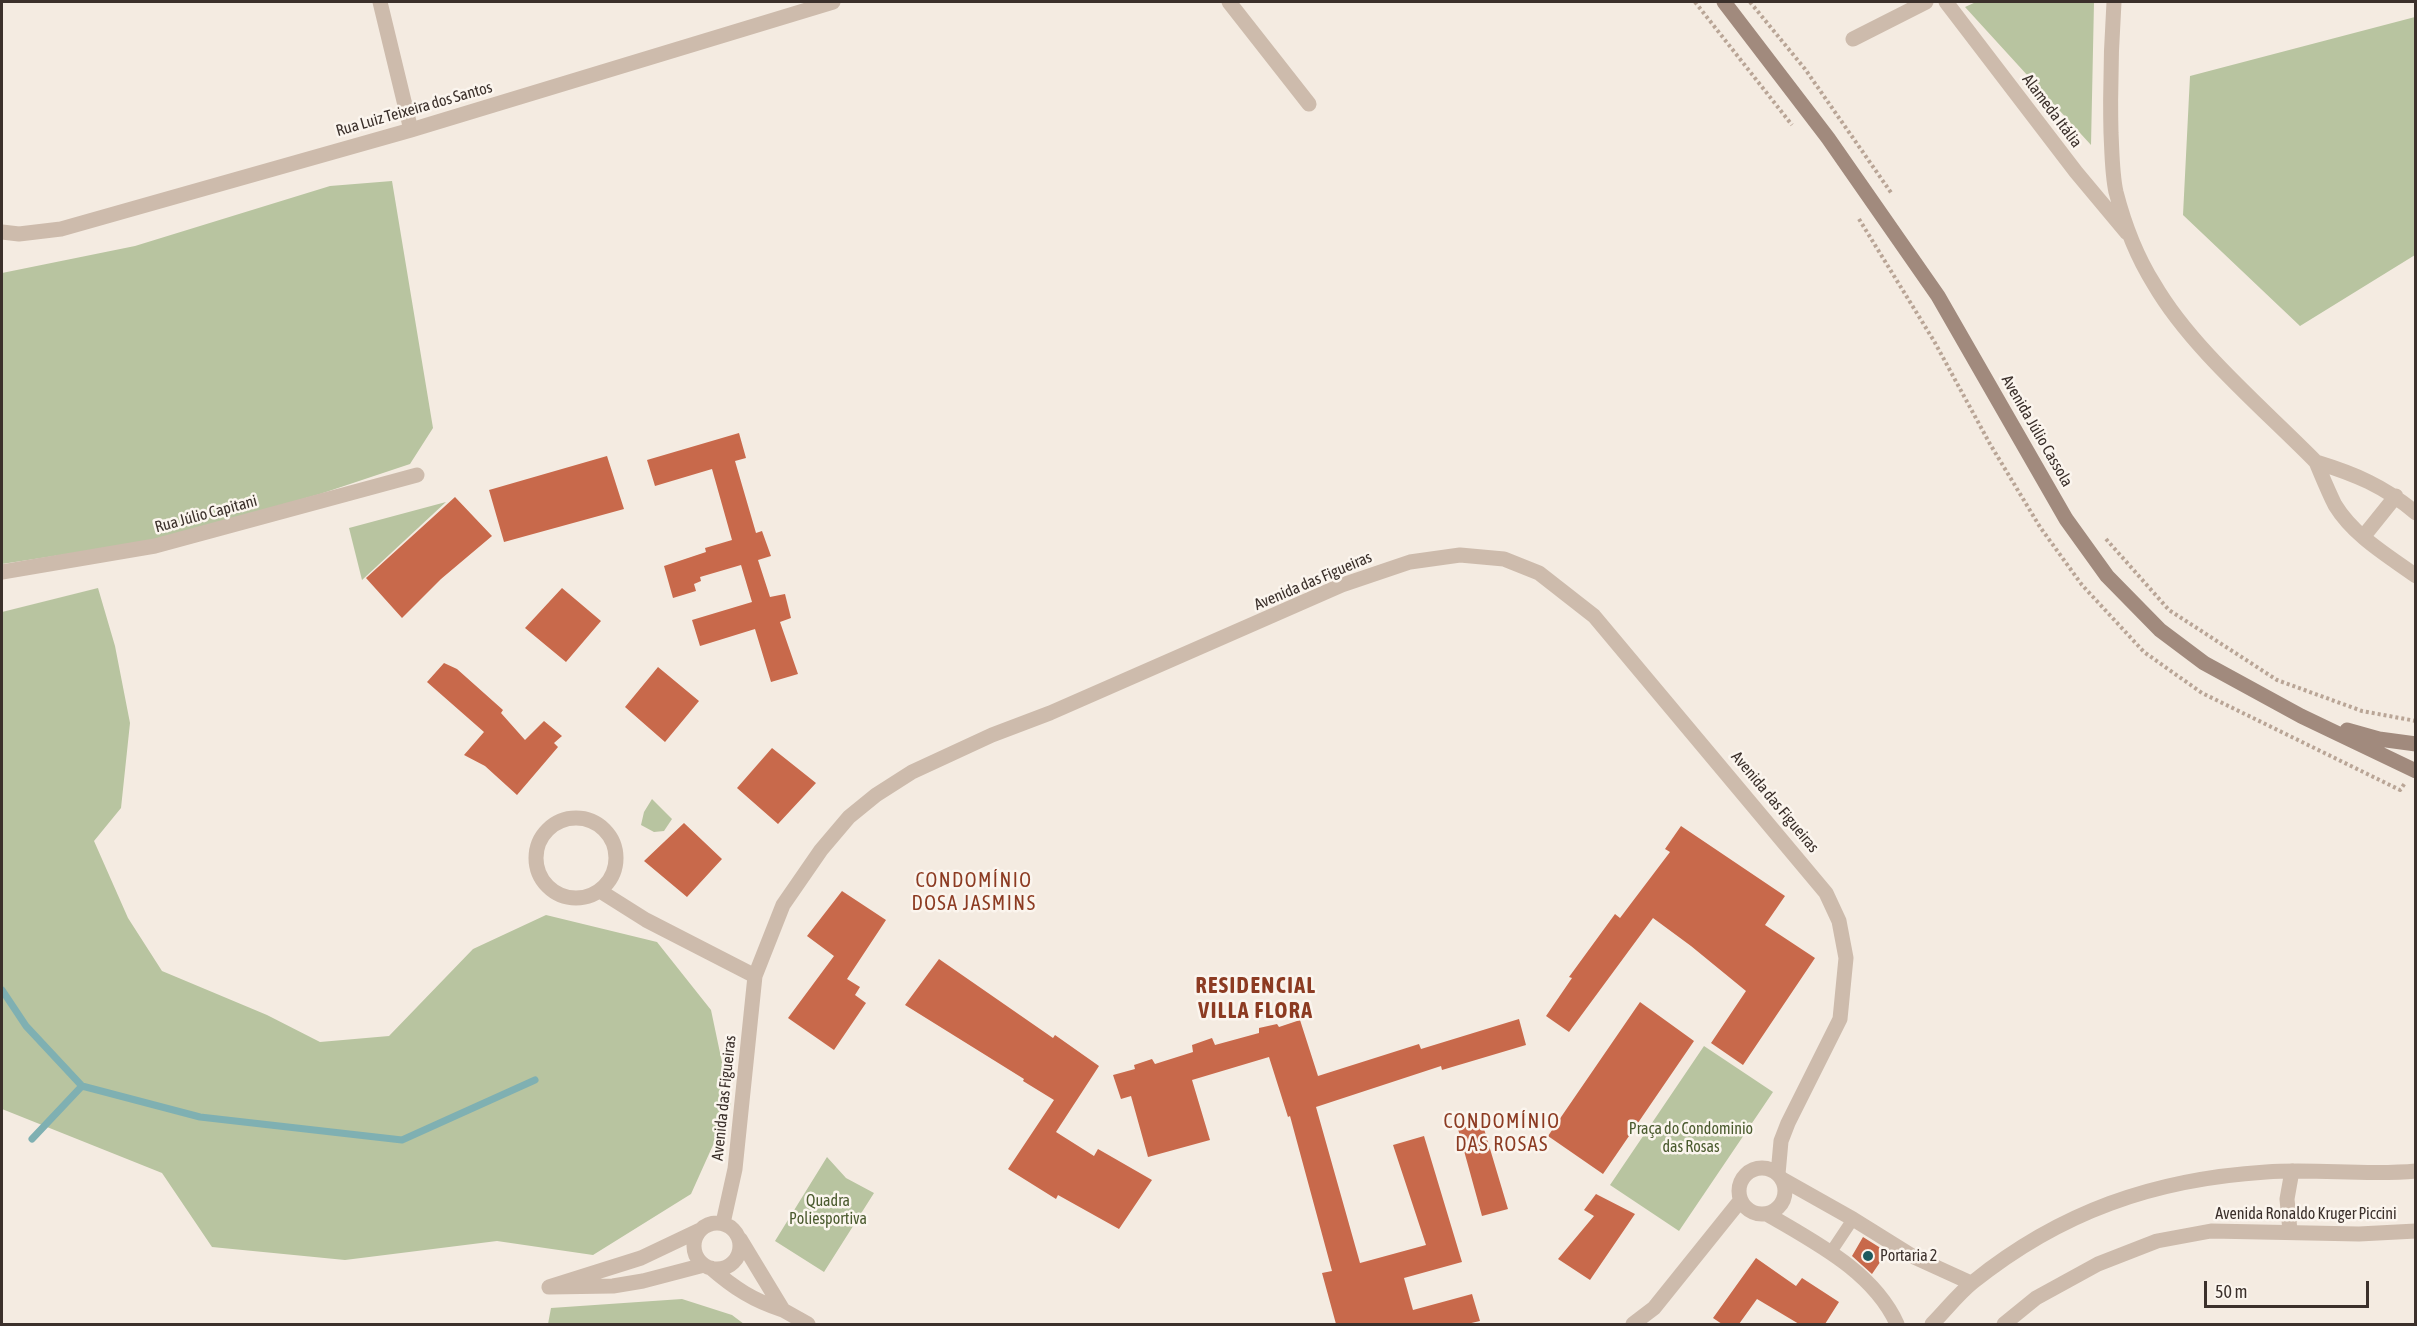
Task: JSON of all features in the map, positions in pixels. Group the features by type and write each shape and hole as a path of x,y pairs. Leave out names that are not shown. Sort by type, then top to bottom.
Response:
{"main road":[{"name":"Avenida Júlio Cassola","path":"1724,2 1828,138 1938,296 2066,519 2107,576 2160,630 2204,663 2301,716 2415,771"},
{"path":"2301,716 2379,739 2415,744"}],"street":[{"path":"380,2 411,130"},
{"name":"Rua Luiz Teixeira dos Santos","path":"2,232 19,234 61,229 411,130 833,2"},
{"path":"1229,2 1309,104"},
{"path":"1853,39 1926,2"},
{"name":"Alameda Itália","path":"1946,2 2076,172 2132,240"},
{"name":"Alameda Itália","path":"2114,2 2109,74 2116,190 2132,240 2154,285 2179,320 2213,359 2316,462 2335,503 2347,521 2363,537 2415,576"},
{"name":"Alameda Itália","path":"2316,462 2354,473 2396,496 2415,513"},
{"name":"Rua Júlio Capitani","path":"2,573 155,546 417,475"},
{"path":"2363,537 2396,496"},
{"name":"Avenida das Figueiras","path":"723,1223 735,1168 755,976 783,905 820,850 849,817 876,795 912,772 992,735 1050,713 1342,585 1410,562 1460,555 1504,560 1539,573 1594,616 1826,892 1839,921 1846,958 1840,1019 1781,1141 1780,1177"},
{"path":"573,818 592,822 608,832 615,844 616,870 610,882 600,891 588,897 574,899 561,896 544,884 536,866 536,852 540,839 560,821 573,818"},
{"path":"600,891 646,920 755,976"},
{"path":"1633,1324 1654,1308 1740,1201 1740,1185 1749,1172 1764,1168 1914,1257 1971,1283"},
{"path":"1932,1324 1971,1283 2040,1235 2081,1213 2138,1193 2238,1174 2292,1171 2415,1171"},
{"path":"2290,1231 2287,1199 2292,1171"},
{"path":"1740,1201 1751,1212 1767,1214 1774,1212 1784,1201 1785,1186 1780,1177"},
{"path":"1767,1214 1831,1252 1876,1293 1887,1306 1897,1324"},
{"path":"740,1239 738,1255 734,1262 727,1266 708,1267 613,1287 549,1287 641,1258 707,1225 723,1223 730,1226 740,1239 783,1310"},
{"path":"700,1230 694,1244 698,1260 743,1294 783,1310 808,1324"},
{"name":"Avenida Ronaldo Kruger Piccini","path":"2004,1324 2036,1298 2098,1264 2157,1241 2211,1231 2359,1234 2415,1231"}],"lane":[{"path":"1831,1252 1853,1219"}],"path":[{"path":"1750,2 1805,69 1897,202"},
{"path":"2102,534 2169,610 2277,680 2362,711 2415,721"}],"green space":[{"path":"1976,2 2094,2 2091,145 1965,7"},
{"path":"2415,17 2415,255 2300,326 2183,215 2190,76"},
{"path":"392,181 433,428 410,464 320,494 158,540 2,564 2,273 135,246 330,186"},
{"path":"446,502 362,580 349,528"},
{"path":"98,588 115,646 130,723 121,808 94,841 128,918 162,971 267,1015 320,1042 389,1036 473,949 546,915 657,942 711,1010 731,1105 691,1194 593,1255 497,1241 345,1260 212,1247 162,1173 2,1109 2,612"},
{"path":"652,799 672,819 664,831 654,832 641,825 644,812"},
{"name":"Praça do Condominio das Rosas","path":"1704,1046 1773,1092 1679,1231 1610,1185"},
{"name":"Quadra Poliesportiva","path":"827,1157 846,1178 874,1193 824,1272 775,1241"},
{"path":"682,1299 732,1315 744,1324 548,1324 551,1308"}],"building":[{"path":"739,433 746,458 735,461 756,533 762,531 771,556 758,560 770,597 785,594 791,618 780,622 798,674 771,682 755,629 700,646 692,620 752,602 741,565 700,577 701,581 694,584 696,591 673,598 664,566 706,552 705,548 732,540 712,469 655,486 647,460"},
{"path":"607,456 624,509 504,542 489,490"},
{"path":"455,497 492,536 441,579 402,618 366,578"},
{"path":"562,588 601,621 566,662 525,628"},
{"path":"444,663 457,669 503,710 501,713 525,740 544,721 562,736 554,743 558,747 517,795 485,766 464,755 484,732 427,682"},
{"path":"658,667 699,701 665,742 625,707"},
{"path":"772,748 816,783 778,824 737,788"},
{"path":"684,823 722,859 687,897 644,861"},
{"path":"1681,826 1785,896 1765,925 1815,958 1743,1065 1711,1043 1746,991 1653,918 1569,1032 1546,1016 1572,978 1569,977 1615,914 1620,918 1670,852 1665,849"},
{"path":"842,891 886,920 847,979 860,987 855,995 866,1003 834,1050 788,1018 834,956 807,936"},
{"path":"939,959 1053,1038 1055,1035 1099,1066 1056,1132 1094,1156 1098,1149 1152,1180 1119,1229 1058,1195 1056,1199 1008,1169 1054,1100 905,1005"},
{"path":"1640,1002 1694,1041 1603,1174 1548,1136"},
{"path":"1519,1019 1526,1045 1442,1070 1441,1066 1316,1107 1360,1263 1426,1245 1393,1145 1424,1136 1462,1262 1404,1278 1413,1310 1472,1294 1480,1321 1467,1324 1336,1324 1322,1273 1332,1271 1290,1116 1288,1117 1269,1057 1192,1080 1210,1140 1148,1157 1131,1096 1121,1099 1113,1075 1135,1069 1134,1065 1152,1059 1155,1064 1193,1052 1192,1045 1212,1038 1215,1045 1259,1033 1259,1028 1277,1024 1279,1027 1300,1020 1318,1076 1419,1044 1421,1049"},
{"path":"1482,1122 1508,1209 1482,1216 1458,1129"},
{"path":"1596,1194 1635,1214 1590,1280 1558,1259 1594,1216 1584,1210"},
{"path":"1863,1237 1887,1252 1872,1274 1852,1256"},
{"path":"1756,1258 1796,1286 1802,1278 1839,1302 1825,1324 1799,1324 1757,1299 1739,1324 1722,1324 1713,1318"}],"waterway":[{"path":"2,990 26,1026 82,1086 200,1117 402,1140 535,1080"},
{"path":"32,1139 82,1086"}],"place":[{"name":"Portaria 2","path":"1868,1256"}],"district":[{"name":"CONDOMÍNIO DOSA JASMINS","path":"974,892"},
{"name":"RESIDENCIAL VILLA FLORA","path":"1256,998"},
{"name":"CONDOMÍNIO DAS ROSAS","path":"1502,1134"}]}
